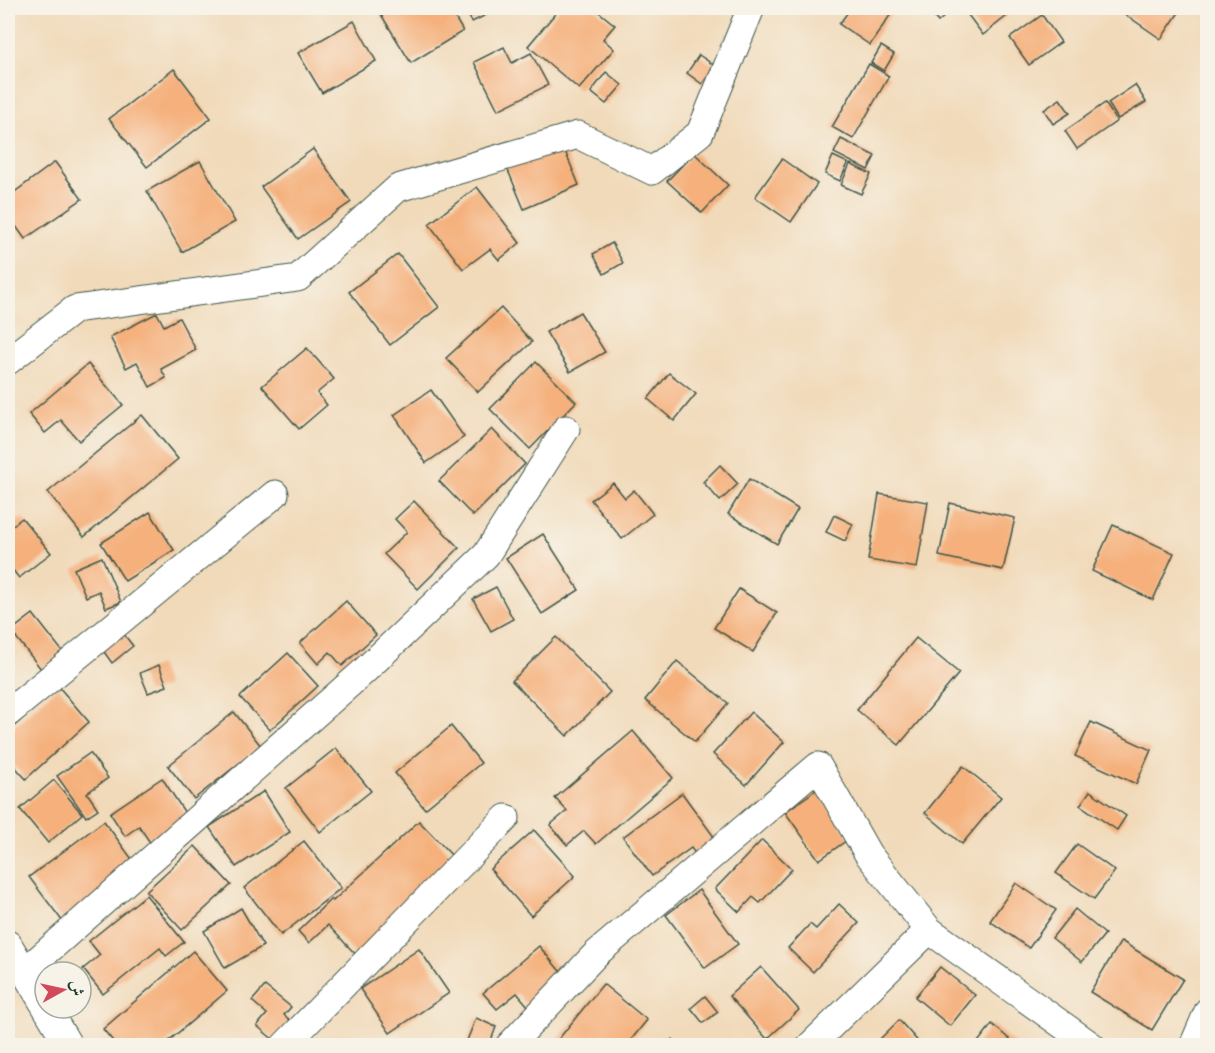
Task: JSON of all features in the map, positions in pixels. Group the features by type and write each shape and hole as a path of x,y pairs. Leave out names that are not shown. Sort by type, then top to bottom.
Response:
{"street":[{"path":"8,361 75,309 298,278 398,188 578,135 652,171 700,133 751,8"},
{"path":"24,972 362,673 486,555 566,429"},
{"path":"8,712 275,494"},
{"path":"509,1046 596,954 818,766 868,854 929,930 1092,1046"},
{"path":"284,1046 506,818"},
{"path":"810,1046 929,930"},
{"path":"8,944 69,1046"},
{"path":"1193,1046 1208,1011"}],"building":[{"path":"388,8 449,8 463,31 411,63 380,13"},
{"path":"464,8 500,8 472,22"},
{"path":"560,8 594,8 615,25 603,39 614,49 579,89 528,46"},
{"path":"851,8 895,8 870,45 839,24"},
{"path":"926,8 954,8 938,22"},
{"path":"978,8 1017,8 983,35 968,15"},
{"path":"1116,8 1182,8 1161,39"},
{"path":"1042,15 1061,42 1029,65 1010,38"},
{"path":"354,21 376,61 322,93 298,53"},
{"path":"881,46 894,54 884,71 871,63"},
{"path":"504,47 512,63 531,53 548,85 498,110 474,62"},
{"path":"699,55 715,66 702,84 687,73"},
{"path":"869,64 889,76 853,139 832,127"},
{"path":"174,69 211,118 147,167 109,119"},
{"path":"606,72 622,85 606,104 591,92"},
{"path":"1135,85 1146,102 1118,119 1108,103"},
{"path":"1060,99 1070,113 1053,124 1044,110"},
{"path":"1105,103 1117,121 1077,149 1065,131"},
{"path":"841,139 875,156 868,170 834,153"},
{"path":"562,144 579,185 524,209 507,168"},
{"path":"313,149 351,202 298,239 261,187"},
{"path":"694,153 728,185 702,213 667,181"},
{"path":"833,156 848,163 840,181 825,174"},
{"path":"782,159 817,184 791,222 755,197"},
{"path":"200,161 235,222 182,252 147,191"},
{"path":"55,162 82,199 25,239 8,215 8,197"},
{"path":"850,164 871,174 861,194 841,185"},
{"path":"477,187 520,243 499,260 490,249 463,269 429,224"},
{"path":"612,243 623,263 604,274 593,254"},
{"path":"398,254 439,307 390,345 349,292"},
{"path":"501,308 532,342 478,392 446,358"},
{"path":"580,312 605,352 570,372 546,332"},
{"path":"157,313 164,326 179,318 196,350 161,369 166,378 150,387 137,362 126,368 110,337"},
{"path":"307,348 334,379 317,393 327,405 299,429 262,386"},
{"path":"536,362 576,402 530,449 490,409"},
{"path":"88,364 123,405 79,441 61,420 45,433 29,414"},
{"path":"669,373 696,394 674,421 648,399"},
{"path":"431,390 464,437 426,463 394,415"},
{"path":"142,415 178,459 84,537 48,492"},
{"path":"492,429 525,464 473,516 439,481"},
{"path":"720,465 738,484 720,501 703,482"},
{"path":"749,479 798,509 777,544 728,514"},
{"path":"613,483 625,498 634,490 653,514 622,539 591,500"},
{"path":"879,494 928,502 917,568 868,560"},
{"path":"414,501 459,548 418,589 384,554 407,532 395,519"},
{"path":"950,503 1015,518 1003,570 939,556"},
{"path":"150,512 174,550 125,581 101,543"},
{"path":"834,515 853,524 845,541 826,532"},
{"path":"22,518 51,553 19,578 8,564 8,529"},
{"path":"1113,525 1174,553 1153,600 1092,571"},
{"path":"543,534 579,590 542,614 506,558"},
{"path":"102,557 121,602 106,608 99,591 86,597 74,569"},
{"path":"496,587 513,619 491,631 473,599"},
{"path":"739,589 777,613 753,652 714,628"},
{"path":"346,601 376,635 342,666 330,652 318,664 300,643"},
{"path":"33,614 63,652 41,669 11,631"},
{"path":"122,632 133,646 112,663 102,649"},
{"path":"556,637 610,692 567,736 512,681"},
{"path":"916,638 959,673 899,745 857,710"},
{"path":"288,653 318,686 270,730 240,697"},
{"path":"677,661 728,703 695,742 645,700"},
{"path":"159,665 167,686 148,693 140,673"},
{"path":"58,686 89,722 26,779 8,759 8,732"},
{"path":"234,712 261,746 194,799 168,766"},
{"path":"751,712 784,742 746,785 713,754"},
{"path":"1091,722 1151,750 1136,784 1075,756"},
{"path":"451,726 481,763 425,809 395,773"},
{"path":"633,731 673,778 596,844 584,831 567,845 550,825 567,811 555,798"},
{"path":"336,748 371,791 320,832 286,788"},
{"path":"90,753 108,778 87,793 98,809 86,817 57,776"},
{"path":"963,766 1001,797 962,844 925,813"},
{"path":"162,778 189,819 151,844 139,826 125,836 110,813"},
{"path":"54,780 82,814 48,843 20,809"},
{"path":"816,790 850,838 819,860 785,812"},
{"path":"264,791 290,832 236,867 209,827"},
{"path":"1090,791 1126,816 1117,830 1080,805"},
{"path":"682,793 720,845 700,860 691,848 652,876 623,837"},
{"path":"104,821 137,866 63,922 29,877"},
{"path":"419,821 457,861 360,959 328,925 309,943 298,931"},
{"path":"534,830 575,876 531,916 490,869"},
{"path":"762,840 792,869 760,903 753,897 739,912 715,889"},
{"path":"304,841 341,888 281,935 244,888"},
{"path":"1077,844 1115,871 1094,899 1056,873"},
{"path":"195,846 231,885 182,930 146,891"},
{"path":"1016,883 1056,910 1029,948 990,921"},
{"path":"699,890 738,944 705,968 666,915"},
{"path":"146,895 184,942 166,956 160,948 103,994 93,982 93,961 100,955 89,941"},
{"path":"839,904 859,923 813,972 788,948 810,924 816,929"},
{"path":"241,908 263,946 225,968 204,931"},
{"path":"1075,909 1105,934 1082,962 1052,938"},
{"path":"1121,941 1183,979 1152,1030 1090,992"},
{"path":"539,946 569,982 533,1012 517,993 497,1009 483,993"},
{"path":"419,949 449,993 390,1033 360,989"},
{"path":"193,951 227,991 165,1044 166,1046 117,1046 103,1029"},
{"path":"761,967 799,1010 767,1039 729,996"},
{"path":"940,967 975,995 950,1026 915,997"},
{"path":"603,984 647,1020 626,1046 553,1046"},
{"path":"265,986 291,1007 284,1015 291,1021 275,1041 257,1026 267,1014 252,1001"},
{"path":"705,996 718,1012 703,1023 691,1008"},
{"path":"476,1018 496,1027 489,1046 472,1046 466,1043"},
{"path":"899,1020 922,1046 884,1046 879,1040"},
{"path":"992,1024 1017,1046 975,1046"},
{"path":"672,1039 678,1046 665,1046"}]}
